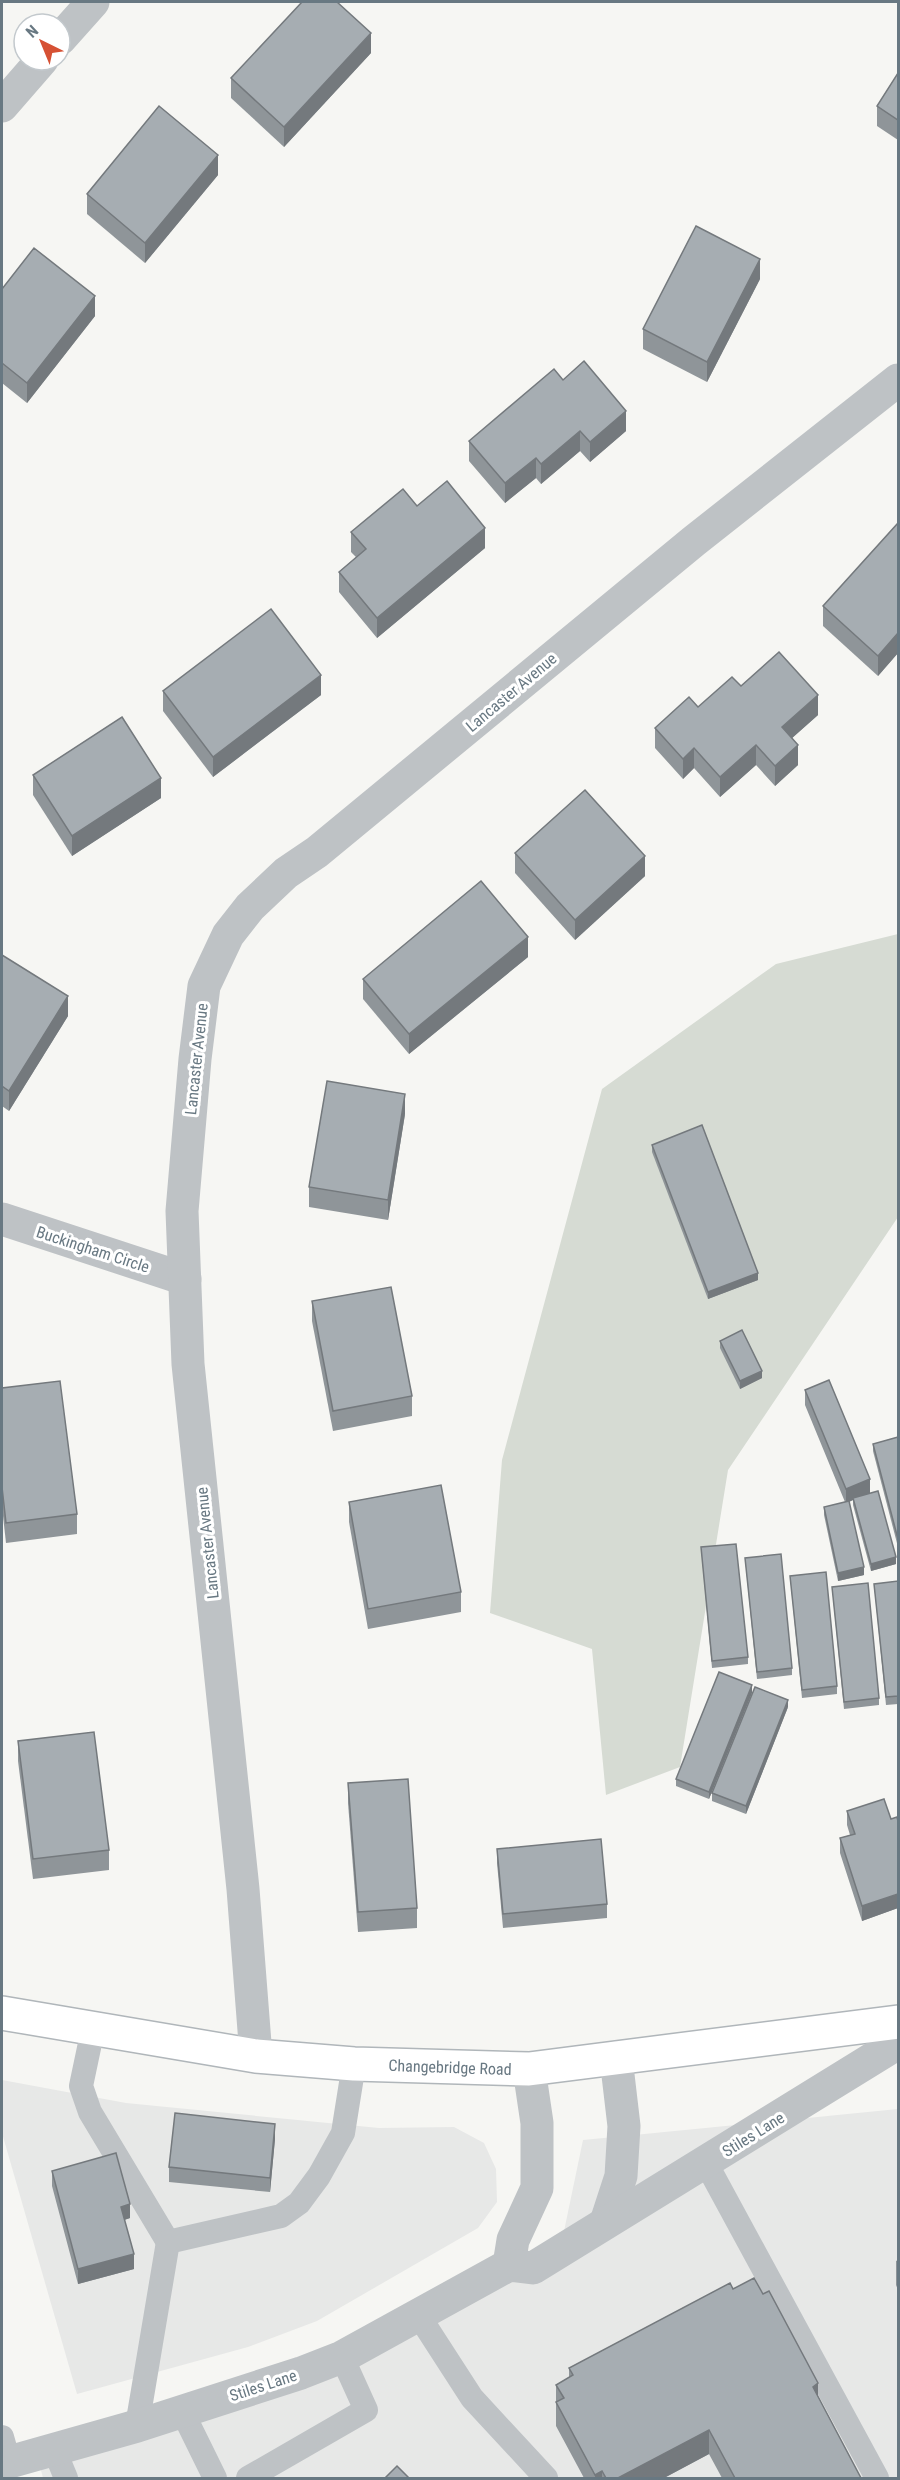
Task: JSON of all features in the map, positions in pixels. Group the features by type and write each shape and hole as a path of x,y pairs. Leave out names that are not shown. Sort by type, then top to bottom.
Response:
{"main road":[{"name":"Changebridge Road","path":"2,2013 256,2056 354,2064 529,2069 898,2022"}],"street":[{"path":"72,26 93,2"},
{"path":"4,99 30,72"},
{"name":"Lancaster Avenue","path":"256,2056 243,1889 188,1364 182,1211 195,1059 204,986 228,935 250,907 286,873 317,852 694,541 898,380"},
{"name":"Buckingham Circle","path":"2,1219 185,1279"},
{"name":"Stiles Lane","path":"4,2455 60,2464 137,2426 301,2373 342,2356 509,2265 533,2268 898,2043"},
{"path":"606,2222 621,2176 624,2136 616,2058"},
{"path":"509,2265 513,2240 537,2188 537,2123 529,2069"}],"lane":[{"path":"93,2029 81,2086 90,2112 168,2242 137,2426"},
{"path":"168,2242 281,2216 299,2203 319,2176 343,2133 354,2064"},
{"path":"706,2163 877,2478"},
{"path":"418,2316 472,2398 546,2478"},
{"path":"248,2478 366,2410 342,2356"},
{"path":"182,2411 215,2478"}],"shaded area":[{"path":"898,934 898,1217 728,1470 680,1767 606,1795 592,1649 490,1613 502,1460 602,1089 776,964"},
{"path":"2,2080 126,2103 379,2128 454,2127 484,2143 496,2169 497,2202 478,2228 317,2321 248,2347 77,2394 2,2133"},
{"path":"898,2109 898,2478 43,2478 36,2451 372,2337 563,2236 583,2140"}],"building":[{"path":"302,2 337,2 371,33 284,127 231,78"},
{"path":"898,73 898,120 877,106"},
{"path":"159,106 218,155 145,243 87,194"},
{"path":"696,226 760,259 707,362 643,329"},
{"path":"34,248 95,296 27,383 2,363 2,289"},
{"path":"584,361 626,411 590,442 580,431 541,464 536,458 505,483 469,441 554,369 563,380"},
{"path":"447,481 485,528 377,618 339,572 366,549 351,532 403,489 417,506"},
{"path":"898,523 898,633 878,656 823,606"},
{"path":"271,609 321,675 213,757 163,691"},
{"path":"779,652 818,695 782,727 798,745 775,766 756,745 720,777 694,748 683,759 655,728 689,697 698,707 732,677 741,686"},
{"path":"122,717 161,778 72,836 33,775"},
{"path":"585,790 645,856 575,920 515,853"},
{"path":"481,881 528,937 409,1034 363,979"},
{"path":"2,955 68,996 9,1091 2,1086"},
{"path":"327,1081 405,1094 388,1200 309,1187"},
{"path":"702,1125 758,1273 708,1292 652,1145"},
{"path":"391,1287 412,1396 333,1411 312,1301"},
{"path":"742,1330 762,1371 740,1381 720,1341"},
{"path":"829,1380 870,1479 846,1489 805,1390"},
{"path":"60,1381 77,1514 6,1523 2,1487 2,1388"},
{"path":"898,1437 898,1539 873,1444"},
{"path":"441,1485 461,1592 368,1609 349,1502"},
{"path":"878,1491 896,1557 871,1564 853,1498"},
{"path":"849,1501 864,1567 838,1573 824,1507"},
{"path":"736,1544 748,1657 712,1661 701,1547"},
{"path":"781,1554 792,1668 757,1672 745,1558"},
{"path":"826,1572 837,1686 802,1690 790,1576"},
{"path":"898,1581 898,1696 886,1697 874,1584"},
{"path":"868,1583 879,1698 844,1702 832,1587"},
{"path":"719,1672 752,1685 709,1792 676,1779"},
{"path":"755,1687 788,1700 746,1806 712,1793"},
{"path":"94,1732 109,1850 33,1859 18,1741"},
{"path":"408,1779 417,1908 358,1912 348,1783"},
{"path":"884,1799 891,1819 897,1817 898,1821 898,1894 862,1906 840,1838 855,1834 847,1811"},
{"path":"601,1839 607,1904 503,1914 497,1849"},
{"path":"175,2113 275,2124 270,2178 169,2167"},
{"path":"116,2153 130,2204 121,2207 134,2254 78,2269 52,2171"},
{"path":"754,2278 763,2294 769,2291 818,2383 813,2387 861,2478 735,2478 709,2430 618,2478 606,2478 602,2471 595,2475 556,2402 564,2398 556,2385 573,2375 569,2368 730,2283 733,2289"},
{"path":"397,2466 409,2478 385,2478"}]}
